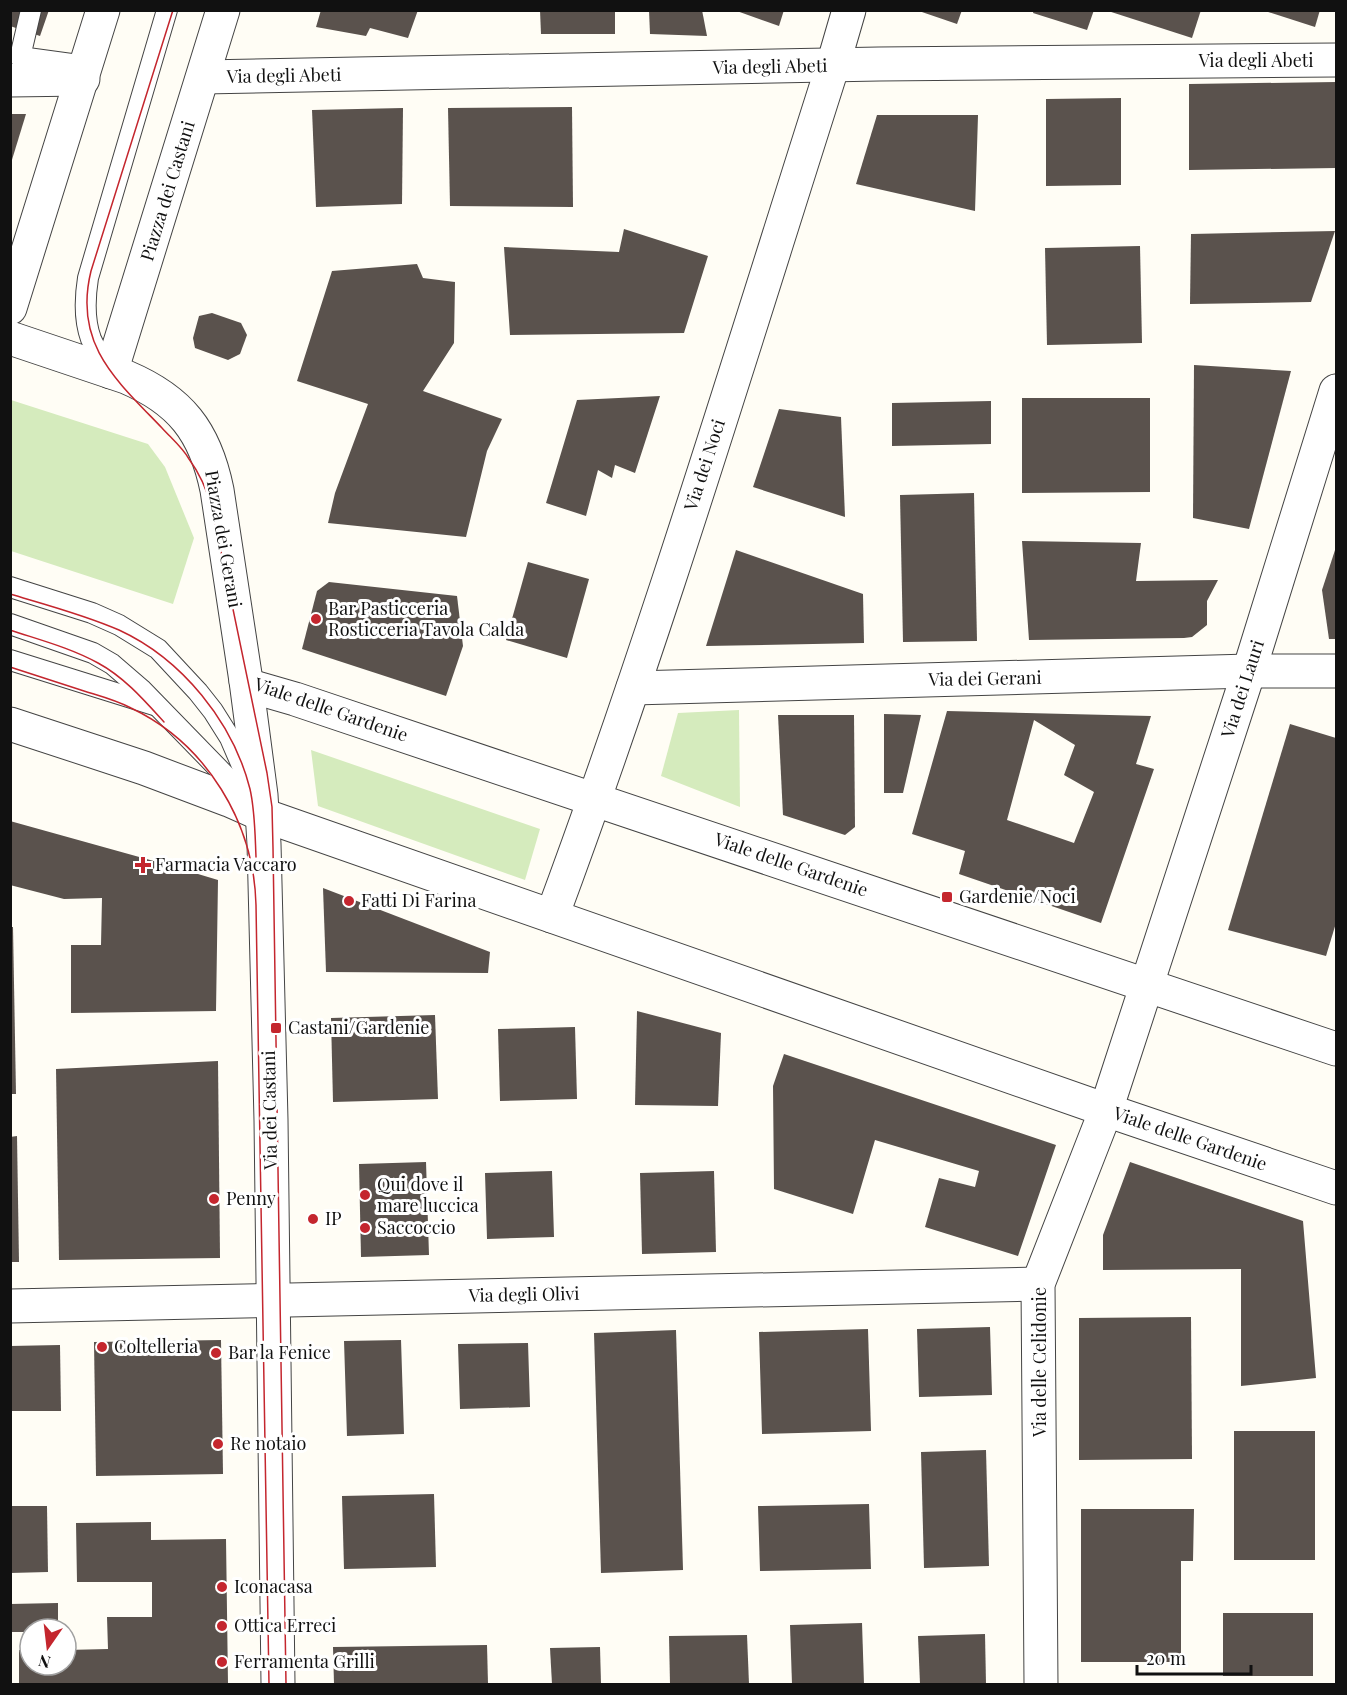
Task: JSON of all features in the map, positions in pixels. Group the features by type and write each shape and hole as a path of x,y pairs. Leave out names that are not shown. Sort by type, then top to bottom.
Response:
{"street":[{"path":"10,308 103,10"},
{"name":"Piazza dei Castani","path":"111,372 223,10"},
{"name":"Via dei Noci","path":"552,916 633,688 849,10"},
{"name":"Via degli Abeti","path":"203,77 891,64 1336,60"},
{"path":"10,80 84,73"},
{"name":"Piazza dei Gerani","path":"10,338 141,383 166,398 189,422 206,452 214,474 246,681"},
{"name":"Via dei Lauri","path":"1146,985 1249,672 1336,391"},
{"name":"Via dei Gerani","path":"633,688 1336,671"},
{"name":"Viale delle Gardenie","path":"246,681 250,686 647,816 1336,1049"},
{"name":"Via dei Castani","path":"246,681 263,815 271,1109 278,1684"},
{"path":"10,724 144,768 263,815"},
{"name":"Viale delle Gardenie","path":"263,815 1106,1110 1336,1188"},
{"name":"Via delle Celidonie","path":"1041,1684 1038,1284 1106,1110 1146,985"},
{"name":"Via degli Olivi","path":"10,1306 1038,1284"}],"lane":[{"path":"31,10 20,57 84,73"},
{"path":"111,372 91,339 86,313 88,278 167,10"},
{"path":"10,587 92,613 138,635 166,655 198,692 222,725 235,748 263,815"},
{"path":"10,624 93,653 126,674 263,815"},
{"path":"10,660 157,706"}],"green space":[{"path":"11,400 148,444 165,467 194,538 173,604 11,551"},
{"path":"739,710 740,807 661,776 678,713"},
{"path":"311,750 540,829 525,880 318,806"}],"building":[{"path":"10,10 49,10 40,36 10,26"},
{"path":"321,10 418,10 408,38 370,28 366,36 316,27"},
{"path":"540,10 615,10 615,34 541,34"},
{"path":"649,10 702,10 707,36 650,34"},
{"path":"734,10 784,10 779,26"},
{"path":"916,10 962,10 957,24"},
{"path":"1034,10 1094,10 1087,30 1033,13"},
{"path":"1105,10 1201,10 1192,38"},
{"path":"1262,10 1320,10 1315,27"},
{"path":"1336,82 1336,168 1189,170 1189,84"},
{"path":"1121,98 1121,185 1046,186 1046,99"},
{"path":"572,107 573,207 450,206 448,108"},
{"path":"403,108 402,204 316,207 312,110"},
{"path":"10,114 26,114 11,163 10,163"},
{"path":"877,115 978,115 975,211 856,184"},
{"path":"624,229 708,256 684,333 510,335 504,247 619,252"},
{"path":"1335,231 1311,302 1190,304 1191,234"},
{"path":"1140,246 1142,343 1047,345 1045,248"},
{"path":"417,264 423,278 455,282 454,343 423,391 502,419 487,451 466,537 328,523 335,493 368,404 297,381 332,271"},
{"path":"212,313 241,323 247,335 240,354 228,360 195,348 193,338 199,316"},
{"path":"1194,365 1291,371 1249,529 1193,518"},
{"path":"660,396 635,473 615,465 612,478 598,470 586,516 546,503 577,400"},
{"path":"1022,398 1150,398 1150,492 1022,493"},
{"path":"991,401 991,444 892,446 892,403"},
{"path":"779,409 841,417 845,517 753,487"},
{"path":"974,493 977,641 903,642 900,495"},
{"path":"1022,541 1141,543 1136,581 1218,580 1207,601 1207,625 1192,637 1184,638 1029,640"},
{"path":"1336,547 1336,639 1329,639 1322,590"},
{"path":"736,550 863,594 864,643 706,646"},
{"path":"528,562 589,579 567,658 506,640"},
{"path":"329,582 457,596 463,646 446,696 302,649 317,591"},
{"path":"947,711 1151,716 1136,764 1154,769 1101,923 959,874 965,851 912,834","holes":["1034,720 1075,745 1064,775 1094,792 1074,843 1007,820"]},
{"path":"884,714 921,715 903,793 884,793"},
{"path":"778,715 854,715 855,827 845,835 783,815"},
{"path":"1290,724 1336,738 1336,923 1326,956 1228,930"},
{"path":"10,821 218,880 216,1011 71,1013 71,945 101,945 102,898 64,899 10,885"},
{"path":"323,888 490,952 488,973 326,972"},
{"path":"10,927 13,927 16,1094 10,1094"},
{"path":"637,1011 721,1033 718,1106 635,1105"},
{"path":"435,1015 438,1099 333,1102 331,1018"},
{"path":"575,1027 577,1099 500,1101 498,1029"},
{"path":"784,1054 1056,1145 1018,1256 925,1227 939,1178 975,1187 979,1171 875,1140 853,1214 774,1189 773,1086"},
{"path":"218,1061 220,1258 59,1260 56,1069"},
{"path":"17,1136 19,1262 10,1262 10,1137"},
{"path":"426,1162 429,1255 361,1257 359,1164"},
{"path":"1130,1162 1303,1221 1316,1378 1241,1386 1241,1269 1103,1270 1103,1235"},
{"path":"552,1171 554,1237 487,1239 485,1173"},
{"path":"714,1171 716,1252 642,1254 640,1173"},
{"path":"1191,1317 1192,1459 1079,1460 1079,1318"},
{"path":"990,1327 992,1395 919,1397 917,1329"},
{"path":"868,1329 871,1431 762,1434 759,1332"},
{"path":"676,1330 683,1570 601,1573 594,1333"},
{"path":"221,1340 223,1474 96,1476 94,1342"},
{"path":"401,1340 404,1434 347,1436 344,1341"},
{"path":"528,1343 530,1407 460,1409 458,1344"},
{"path":"60,1345 61,1411 10,1411 10,1346"},
{"path":"1234,1431 1315,1431 1315,1560 1234,1560"},
{"path":"986,1450 989,1566 924,1568 921,1452"},
{"path":"434,1494 436,1567 344,1569 342,1496"},
{"path":"869,1504 871,1569 760,1571 758,1506"},
{"path":"10,1506 47,1506 48,1572 10,1573"},
{"path":"1081,1509 1194,1509 1193,1561 1181,1561 1181,1662 1081,1662"},
{"path":"151,1522 151,1540 226,1539 228,1684 19,1684 19,1677 78,1677 78,1650 108,1649 107,1617 152,1617 152,1582 77,1582 76,1523"},
{"path":"58,1603 58,1617 18,1617 18,1632 10,1632 10,1604"},
{"path":"1223,1613 1313,1613 1313,1676 1223,1676"},
{"path":"862,1623 864,1684 792,1684 790,1625"},
{"path":"985,1634 986,1684 920,1684 918,1636"},
{"path":"747,1635 749,1684 670,1684 669,1636"},
{"path":"487,1645 488,1684 334,1684 333,1647"},
{"path":"600,1647 601,1684 552,1684 550,1648"}],"tram line":[{"path":"173,10 91,271 87,297 88,320 93,340 102,359 129,393 183,451 197,470 208,495 267,773 272,807 286,1684"},
{"path":"10,594 119,630 142,642 184,675 218,717 242,764 252,797 256,857"},
{"path":"10,630 66,649 107,669 133,690 164,722"},
{"path":"10,667 114,700 158,723 182,742 221,789 236,816 246,845 253,874 256,905 269,1684"}],"place":[{"name":"Bar Pasticceria Rosticceria Tavola Calda","path":"316,619"},
{"name":"Farmacia Vaccaro","path":"143,865"},
{"name":"Gardenie/Noci","path":"947,897"},
{"name":"Fatti Di Farina","path":"349,901"},
{"name":"Castani/Gardenie","path":"276,1028"},
{"name":"Qui dove il mare luccica","path":"365,1195"},
{"name":"Penny","path":"214,1199"},
{"name":"IP","path":"313,1219"},
{"name":"Saccoccio","path":"365,1228"},
{"name":"Coltelleria","path":"102,1347"},
{"name":"Bar la Fenice","path":"216,1353"},
{"name":"Re notaio","path":"218,1444"},
{"name":"Iconacasa","path":"222,1587"},
{"name":"Ottica Erreci","path":"222,1626"},
{"name":"Ferramenta Grilli","path":"222,1662"}]}
